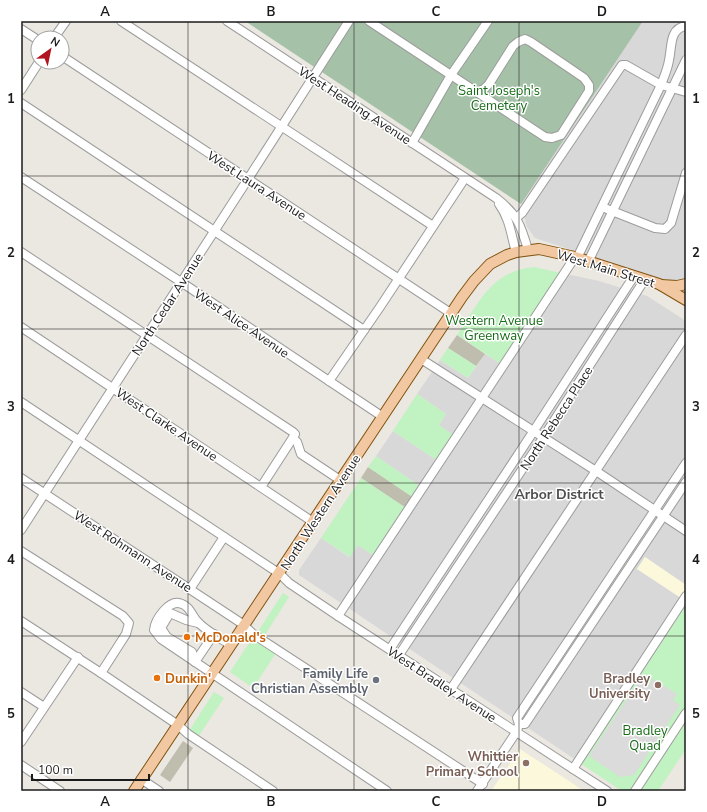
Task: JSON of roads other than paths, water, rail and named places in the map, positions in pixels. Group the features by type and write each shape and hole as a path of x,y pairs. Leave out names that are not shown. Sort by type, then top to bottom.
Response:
{"main road":[{"name":"West Main Street","path":"522,251 539,249 576,258 659,284 686,300"},
{"name":"North Western Avenue","path":"134,791 213,674 244,625 280,574 340,480 467,290 482,272 498,259 522,251"},
{"path":"659,284 677,286 686,284"}],"street":[{"path":"60,30 66,21"},
{"path":"122,21 433,226"},
{"name":"West Heading Avenue","path":"227,21 505,205 521,226 522,251"},
{"name":"North Cedar Avenue","path":"21,530 349,21"},
{"path":"369,21 541,136 552,138 561,135 589,91 589,85 584,78 525,39 513,46 489,84 484,89 476,92"},
{"path":"412,143 451,75 488,21"},
{"path":"338,616 576,258 603,207 662,85 674,33 681,27 686,26"},
{"path":"21,29 30,35"},
{"path":"588,262 686,60"},
{"name":"West Laura Avenue","path":"70,61 452,314"},
{"path":"516,218 536,193 622,65 626,65 662,85 686,92"},
{"path":"21,90 34,70"},
{"path":"21,103 364,330"},
{"path":"603,207 655,228 665,229 671,223 686,173"},
{"name":"West Alice Avenue","path":"21,177 382,417"},
{"path":"329,381 465,178"},
{"name":"West Heading Avenue","path":"482,189 494,199 505,214 509,222 510,234 522,251"},
{"path":"21,252 293,432 295,434 293,438 261,487"},
{"name":"North Rebecca Place","path":"390,649 534,432 634,276"},
{"name":"North Rebecca Place","path":"399,655 543,438 645,280"},
{"name":"West Clarke Avenue","path":"21,327 313,522"},
{"path":"451,689 686,335"},
{"path":"421,359 596,471 686,531"},
{"name":"West Bradley Avenue","path":"21,402 280,574 289,583 338,616 451,689 518,728 573,769 607,791"},
{"path":"293,438 297,442 301,454 340,480"},
{"path":"518,728 517,718 686,463"},
{"name":"West Rohmann Avenue","path":"21,478 244,625 252,634 482,784"},
{"path":"477,791 518,728 525,724 686,482"},
{"path":"190,589 224,537"},
{"path":"21,550 123,616 129,623 126,634 102,673"},
{"path":"573,769 686,596"},
{"path":"198,623 188,608 183,604 175,603 164,610 155,624 154,630 161,639 387,791"},
{"path":"195,662 192,652 167,637 161,628 170,613 186,620 198,623 231,645"},
{"path":"21,621 102,673 178,725 188,734 273,791"},
{"path":"195,662 214,634"},
{"path":"21,742 78,657"},
{"path":"21,692 44,707"},
{"path":"635,791 686,713"},
{"path":"21,765 60,791"},
{"path":"141,779 159,791"}],"place":[{"name":"McDonald's","path":"187,637"},
{"name":"Dunkin'","path":"157,678"},
{"name":"Family Life Christian Assembly","path":"376,680"},
{"name":"Bradley University","path":"658,685"},
{"name":"Whittier Primary School","path":"526,763"}],"district":[{"name":"Arbor District","path":"559,494"}],"park label":[{"name":"Saint Joseph's Cemetery","path":"499,98"},
{"name":"Western Avenue Greenway","path":"494,328"},
{"name":"Bradley Quad","path":"645,738"}]}
